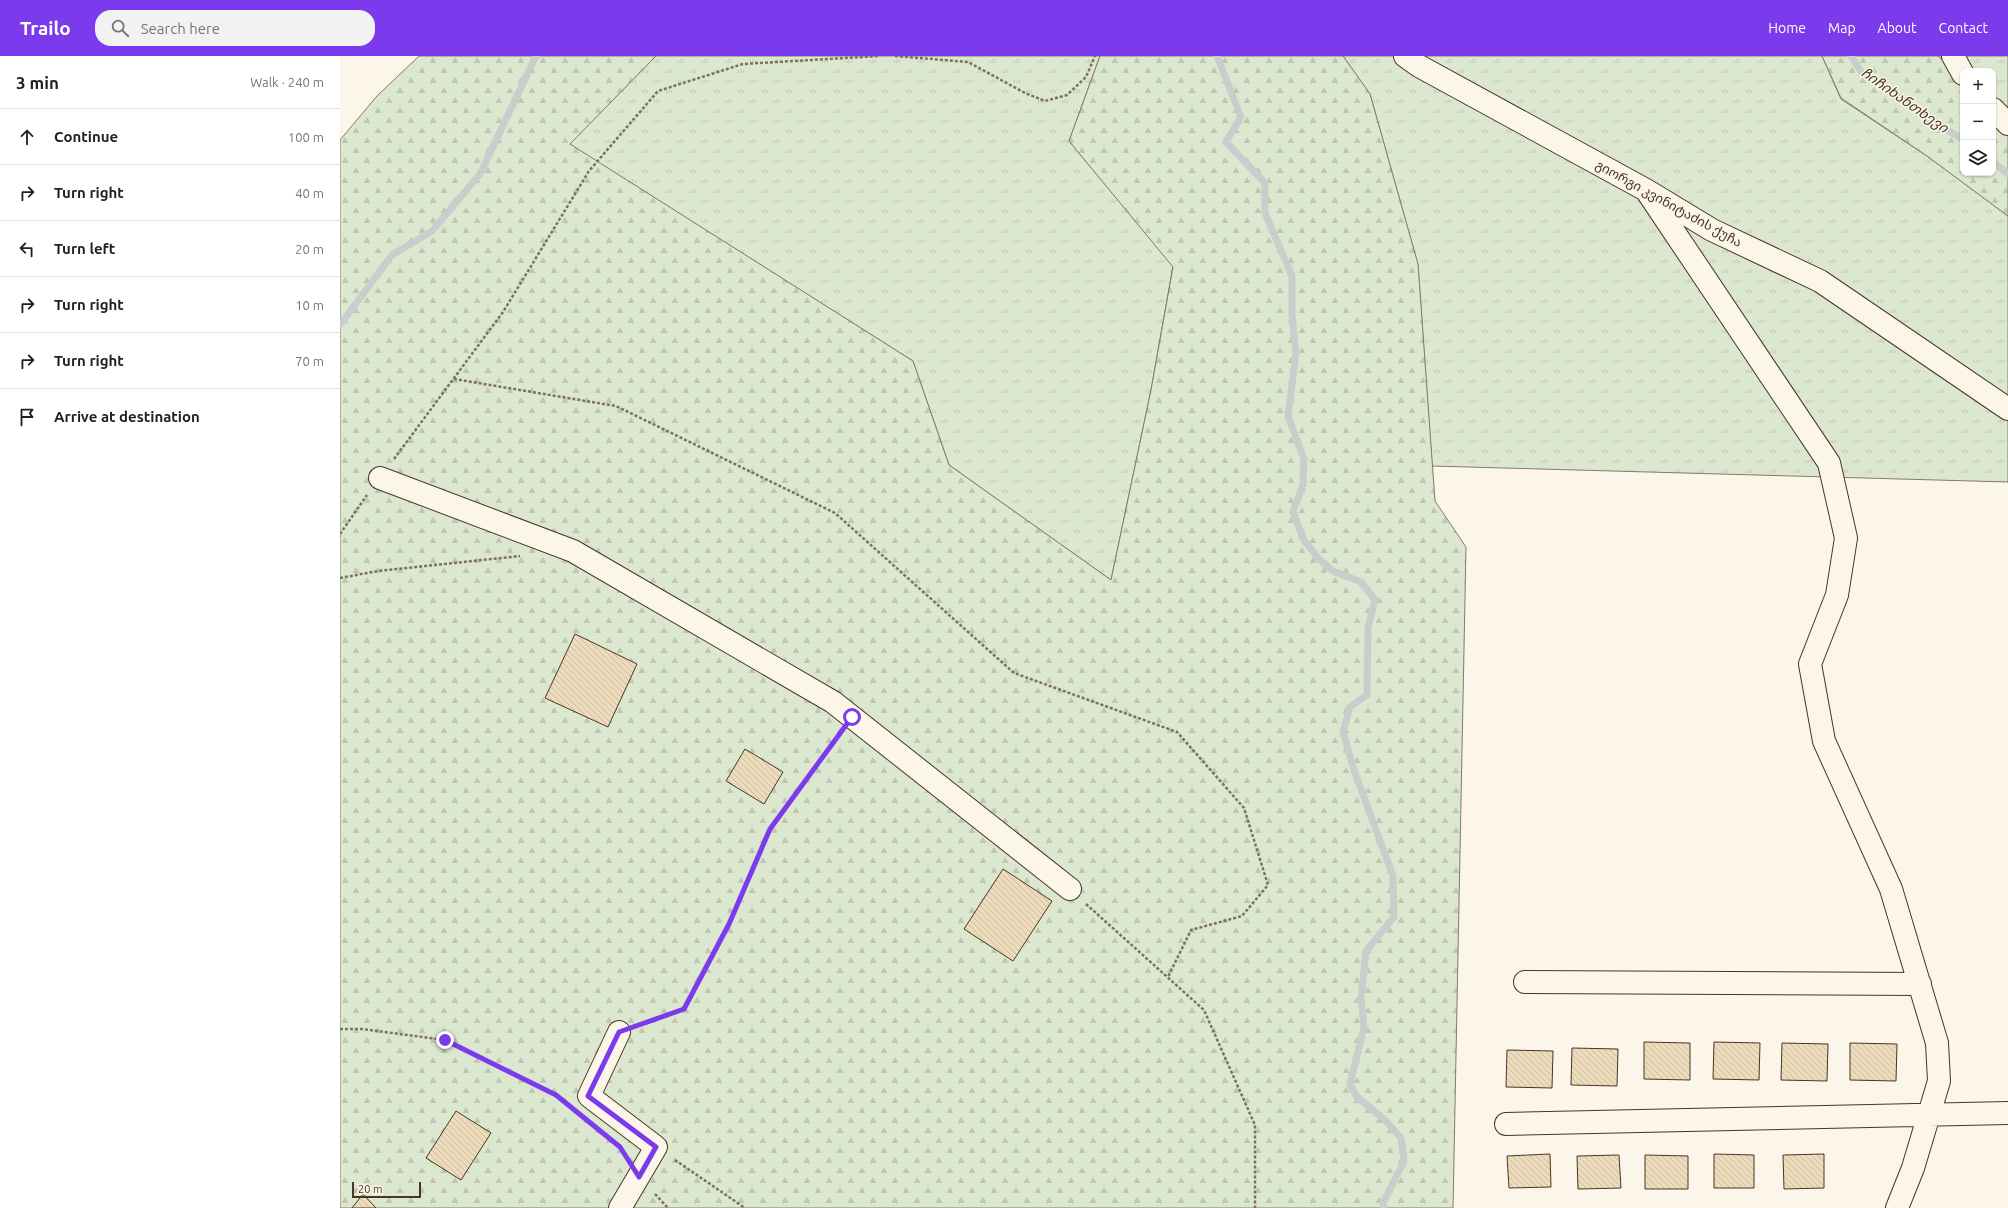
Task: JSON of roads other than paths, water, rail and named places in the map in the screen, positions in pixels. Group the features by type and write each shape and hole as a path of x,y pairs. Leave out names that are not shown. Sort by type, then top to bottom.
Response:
{"street":[{"name":"გიორგი კვინიტაძის ქუჩა","path":"1405,56 1419,66 1646,190 1712,230 1820,281 2008,409"},
{"path":"1953,56 1960,69"},
{"path":"1996,111 2008,124"},
{"path":"1646,190 1829,463 1846,538 1837,595 1810,664 1824,742 1891,888 1937,1043 1939,1081 1913,1168 1897,1208"},
{"path":"380,478 573,551 833,702 1070,889"},
{"path":"1525,982 1920,984"},
{"path":"619,1032 588,1096 656,1147 620,1208"},
{"path":"1506,1124 2008,1113"}],"waterway":[{"path":"340,325 392,255 432,231 480,174 536,56"},
{"path":"1217,56 1241,117 1226,142 1265,183 1265,213 1292,276 1292,315 1296,353 1288,416 1304,459 1303,485 1293,511 1303,539 1319,559 1333,571 1361,582 1375,600 1368,628 1367,695 1350,707 1343,732 1354,770 1393,876 1394,917 1366,951 1361,999 1364,1027 1350,1084 1357,1097 1384,1119 1401,1138 1404,1161 1383,1203 1384,1208"},
{"name":"ჩიჩიხანთხევი","path":"1851,56 1862,73 1960,138"},
{"name":"ჩიჩიხანთხევი","path":"1996,164 2008,174"}]}
